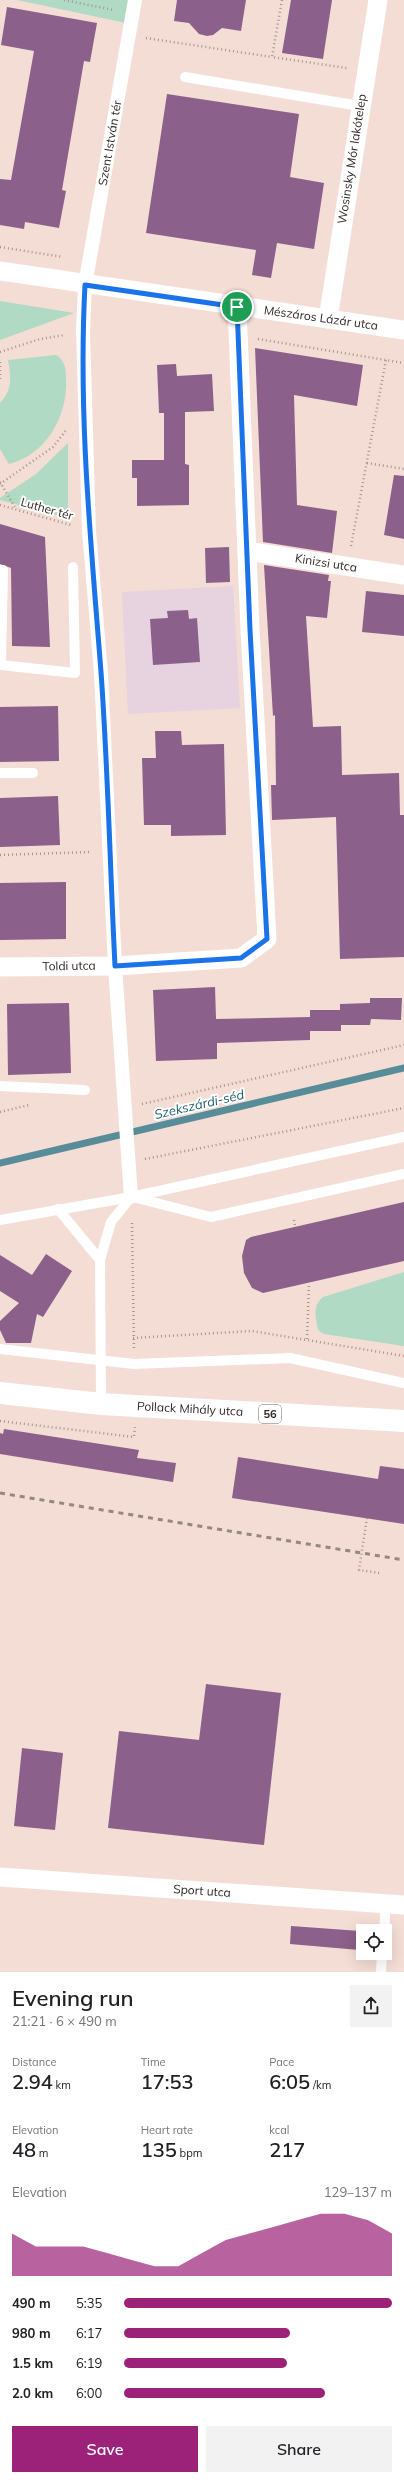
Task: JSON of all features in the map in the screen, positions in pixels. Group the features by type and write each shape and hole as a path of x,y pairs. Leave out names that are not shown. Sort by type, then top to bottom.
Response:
{"main road":[{"name":"Pollack Mihály utca","path":"0,1393 101,1404 404,1421"}],"street":[{"name":"Wosinsky Mór lakótelep","path":"328,319 360,106 378,0"},
{"name":"Szent István tér","path":"131,1197 126,1146 115,966 101,673 89,531 83,332 85,285 134,7"},
{"name":"Mészáros Lázár utca","path":"0,271 85,285 404,330"},
{"name":"Toldi utca","path":"0,967 115,966 241,958 267,939 247,551 237,307"},
{"name":"Kinizsi utca","path":"247,551 404,575"},
{"name":"Sport utca","path":"0,1877 395,1904"}],"lane":[{"path":"185,77 360,106"},
{"path":"0,570 3,570 0,665 75,673 73,567"},
{"path":"0,773 33,774"},
{"path":"0,1086 85,1090"},
{"path":"0,1220 131,1197 404,1137"},
{"path":"131,1197 211,1217 404,1174"},
{"path":"101,1404 100,1260 111,1222 131,1197"},
{"path":"58,1210 100,1260"},
{"path":"0,1349 134,1364 290,1358 404,1383"},
{"path":"387,1924 395,1904"},
{"path":"381,1972 382,1960"}],"path":[{"path":"64,0 134,7"},
{"path":"272,57 282,0"},
{"path":"129,35 366,70"},
{"path":"0,247 89,262"},
{"path":"0,352 40,339 83,332"},
{"path":"239,336 404,363"},
{"path":"347,567 386,360"},
{"path":"0,362 0,379"},
{"path":"16,510 0,483 53,447 85,401"},
{"path":"367,463 404,469"},
{"name":"Luther tér","path":"0,505 89,531"},
{"path":"0,855 110,851"},
{"path":"124,1108 404,1045"},
{"path":"128,1162 404,1108"},
{"path":"131,1197 133,1338 252,1331 404,1356"},
{"path":"294,1220 295,1226"},
{"path":"307,1339 308,1283"},
{"path":"0,1422 134,1437"},
{"path":"367,1518 359,1570 380,1573"}],"shaded area":[{"path":"233,586 240,708 128,714 122,592"}],"green space":[{"path":"17,0 135,0 131,24"},
{"path":"0,301 74,313 0,340"},
{"path":"56,355 63,362 66,375 66,393 59,420 44,443 34,452 9,464 0,449 0,403 7,393 10,383 8,360"},
{"path":"68,443 68,518 0,500 0,498 36,474"},
{"path":"404,1272 404,1346 324,1334 318,1330 316,1308 317,1304 323,1297"}],"building":[{"path":"177,0 246,0 241,31 222,28 213,35 207,36 199,34 189,23 174,21"},
{"path":"291,0 332,0 323,59 282,53"},
{"path":"7,7 97,23 90,62 84,61 62,190 66,191 59,228 25,222 24,229 0,225 0,179 11,180 34,51 1,45"},
{"path":"167,94 299,114 290,177 324,183 314,249 277,243 271,278 252,275 256,250 146,233"},
{"path":"255,348 363,365 357,406 294,395 297,505 337,511 332,553 263,542"},
{"path":"176,364 177,376 212,374 214,411 185,412 185,464 189,465 189,505 137,506 137,478 132,478 132,460 164,460 164,413 159,413 157,365"},
{"path":"394,475 404,476 404,539 384,535"},
{"path":"0,524 45,537 50,647 12,646 11,568 0,564"},
{"path":"229,547 230,582 206,583 205,548"},
{"path":"264,565 329,575 328,581 331,581 327,618 306,616 313,727 341,726 342,775 399,773 400,815 404,815 404,957 340,959 336,817 272,820 271,785 276,785 275,715 273,716"},
{"path":"366,591 404,595 404,636 362,632"},
{"path":"188,610 189,619 197,618 200,662 153,665 150,619 168,618 167,611"},
{"path":"58,706 59,761 0,762 0,707"},
{"path":"155,731 181,731 182,745 224,744 226,835 171,836 171,825 144,825 142,758 156,758"},
{"path":"58,796 60,845 0,847 0,798"},
{"path":"66,882 66,939 0,940 0,883"},
{"path":"215,987 216,1019 310,1017 310,1010 340,1010 340,1004 370,1003 370,998 402,998 401,1020 371,1019 370,1025 341,1025 341,1031 310,1031 310,1040 217,1043 217,1059 156,1061 153,990"},
{"path":"69,1003 71,1073 8,1075 7,1004"},
{"path":"404,1202 404,1261 263,1293 252,1288 244,1273 242,1256 246,1240 251,1237"},
{"path":"46,1254 72,1271 43,1317 37,1314 31,1343 6,1343 0,1330 0,1321 19,1303 0,1291 0,1255 32,1275"},
{"path":"4,1429 139,1450 137,1458 176,1463 173,1482 0,1454 0,1433 3,1434"},
{"path":"238,1457 378,1479 380,1466 404,1469 404,1524 232,1498"},
{"path":"206,1684 281,1693 264,1845 108,1828 119,1731 199,1740"},
{"path":"22,1748 63,1753 55,1830 14,1826"},
{"path":"291,1926 356,1931 356,1950 290,1944"}],"waterway":[{"name":"Szekszárdi-séd","path":"0,1163 404,1068"}],"railway":[{"path":"0,1493 404,1560"}],"route":[{"path":"85,285 237,307 250,630 267,939 241,958 115,966 101,673 89,531 83,332 85,285"}]}
